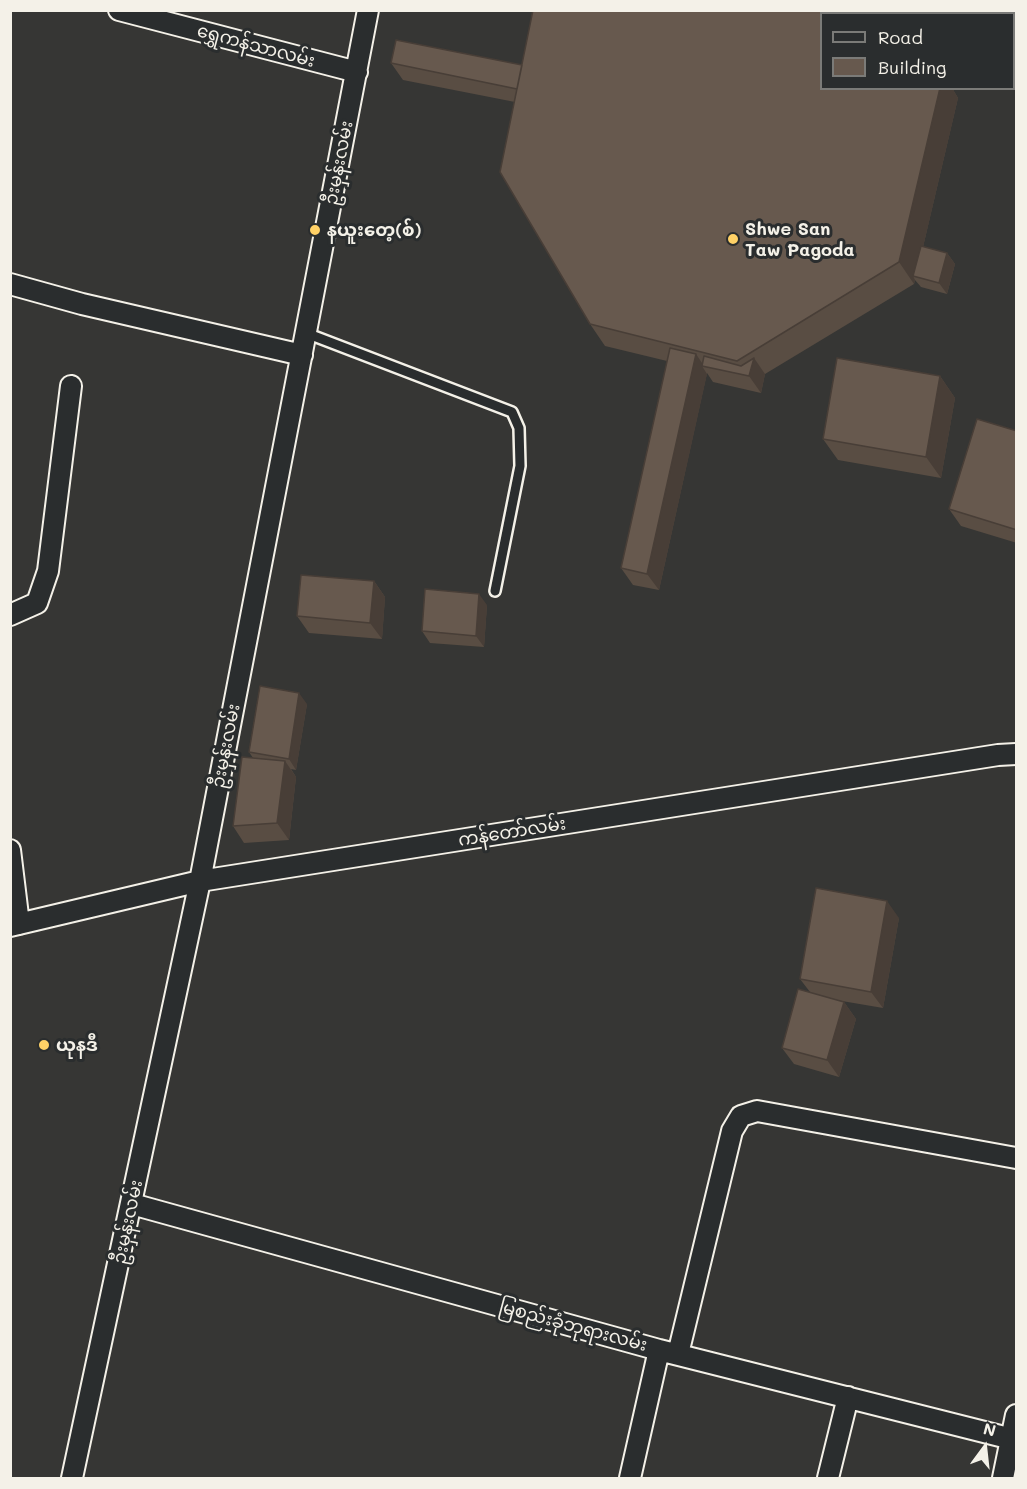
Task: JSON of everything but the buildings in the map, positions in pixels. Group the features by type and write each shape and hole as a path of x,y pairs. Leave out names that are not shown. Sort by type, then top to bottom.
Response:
{"street":[{"name":"‌ရွှေကန်သာလမ်း","path":"119,10 357,72"},
{"name":"ဦးမှန်းလမ်း","path":"72,1479 200,881 368,10"},
{"path":"10,284 82,304 302,355"},
{"path":"10,615 36,603 48,571 71,386"},
{"name":"ကန်တော်လမ်း","path":"15,925 200,881 998,755 1017,754"},
{"path":"10,850 15,925"},
{"path":"630,1479 732,1131 741,1116 757,1111 1017,1158"},
{"name":"မြစည်းခုံဘုရားလမ်း","path":"132,1204 669,1352 1014,1439"},
{"path":"828,1479 848,1397"},
{"path":"1003,1479 1014,1439 1017,1415"}],"lane":[{"path":"306,333 512,412 519,428 520,466 495,591"}],"place":[{"name":"နယူးတေ့(စ်)","path":"315,230"},
{"name":"Shwe San Taw Pagoda","path":"733,239"},
{"name":"ယုနဒီ","path":"44,1045"}]}
